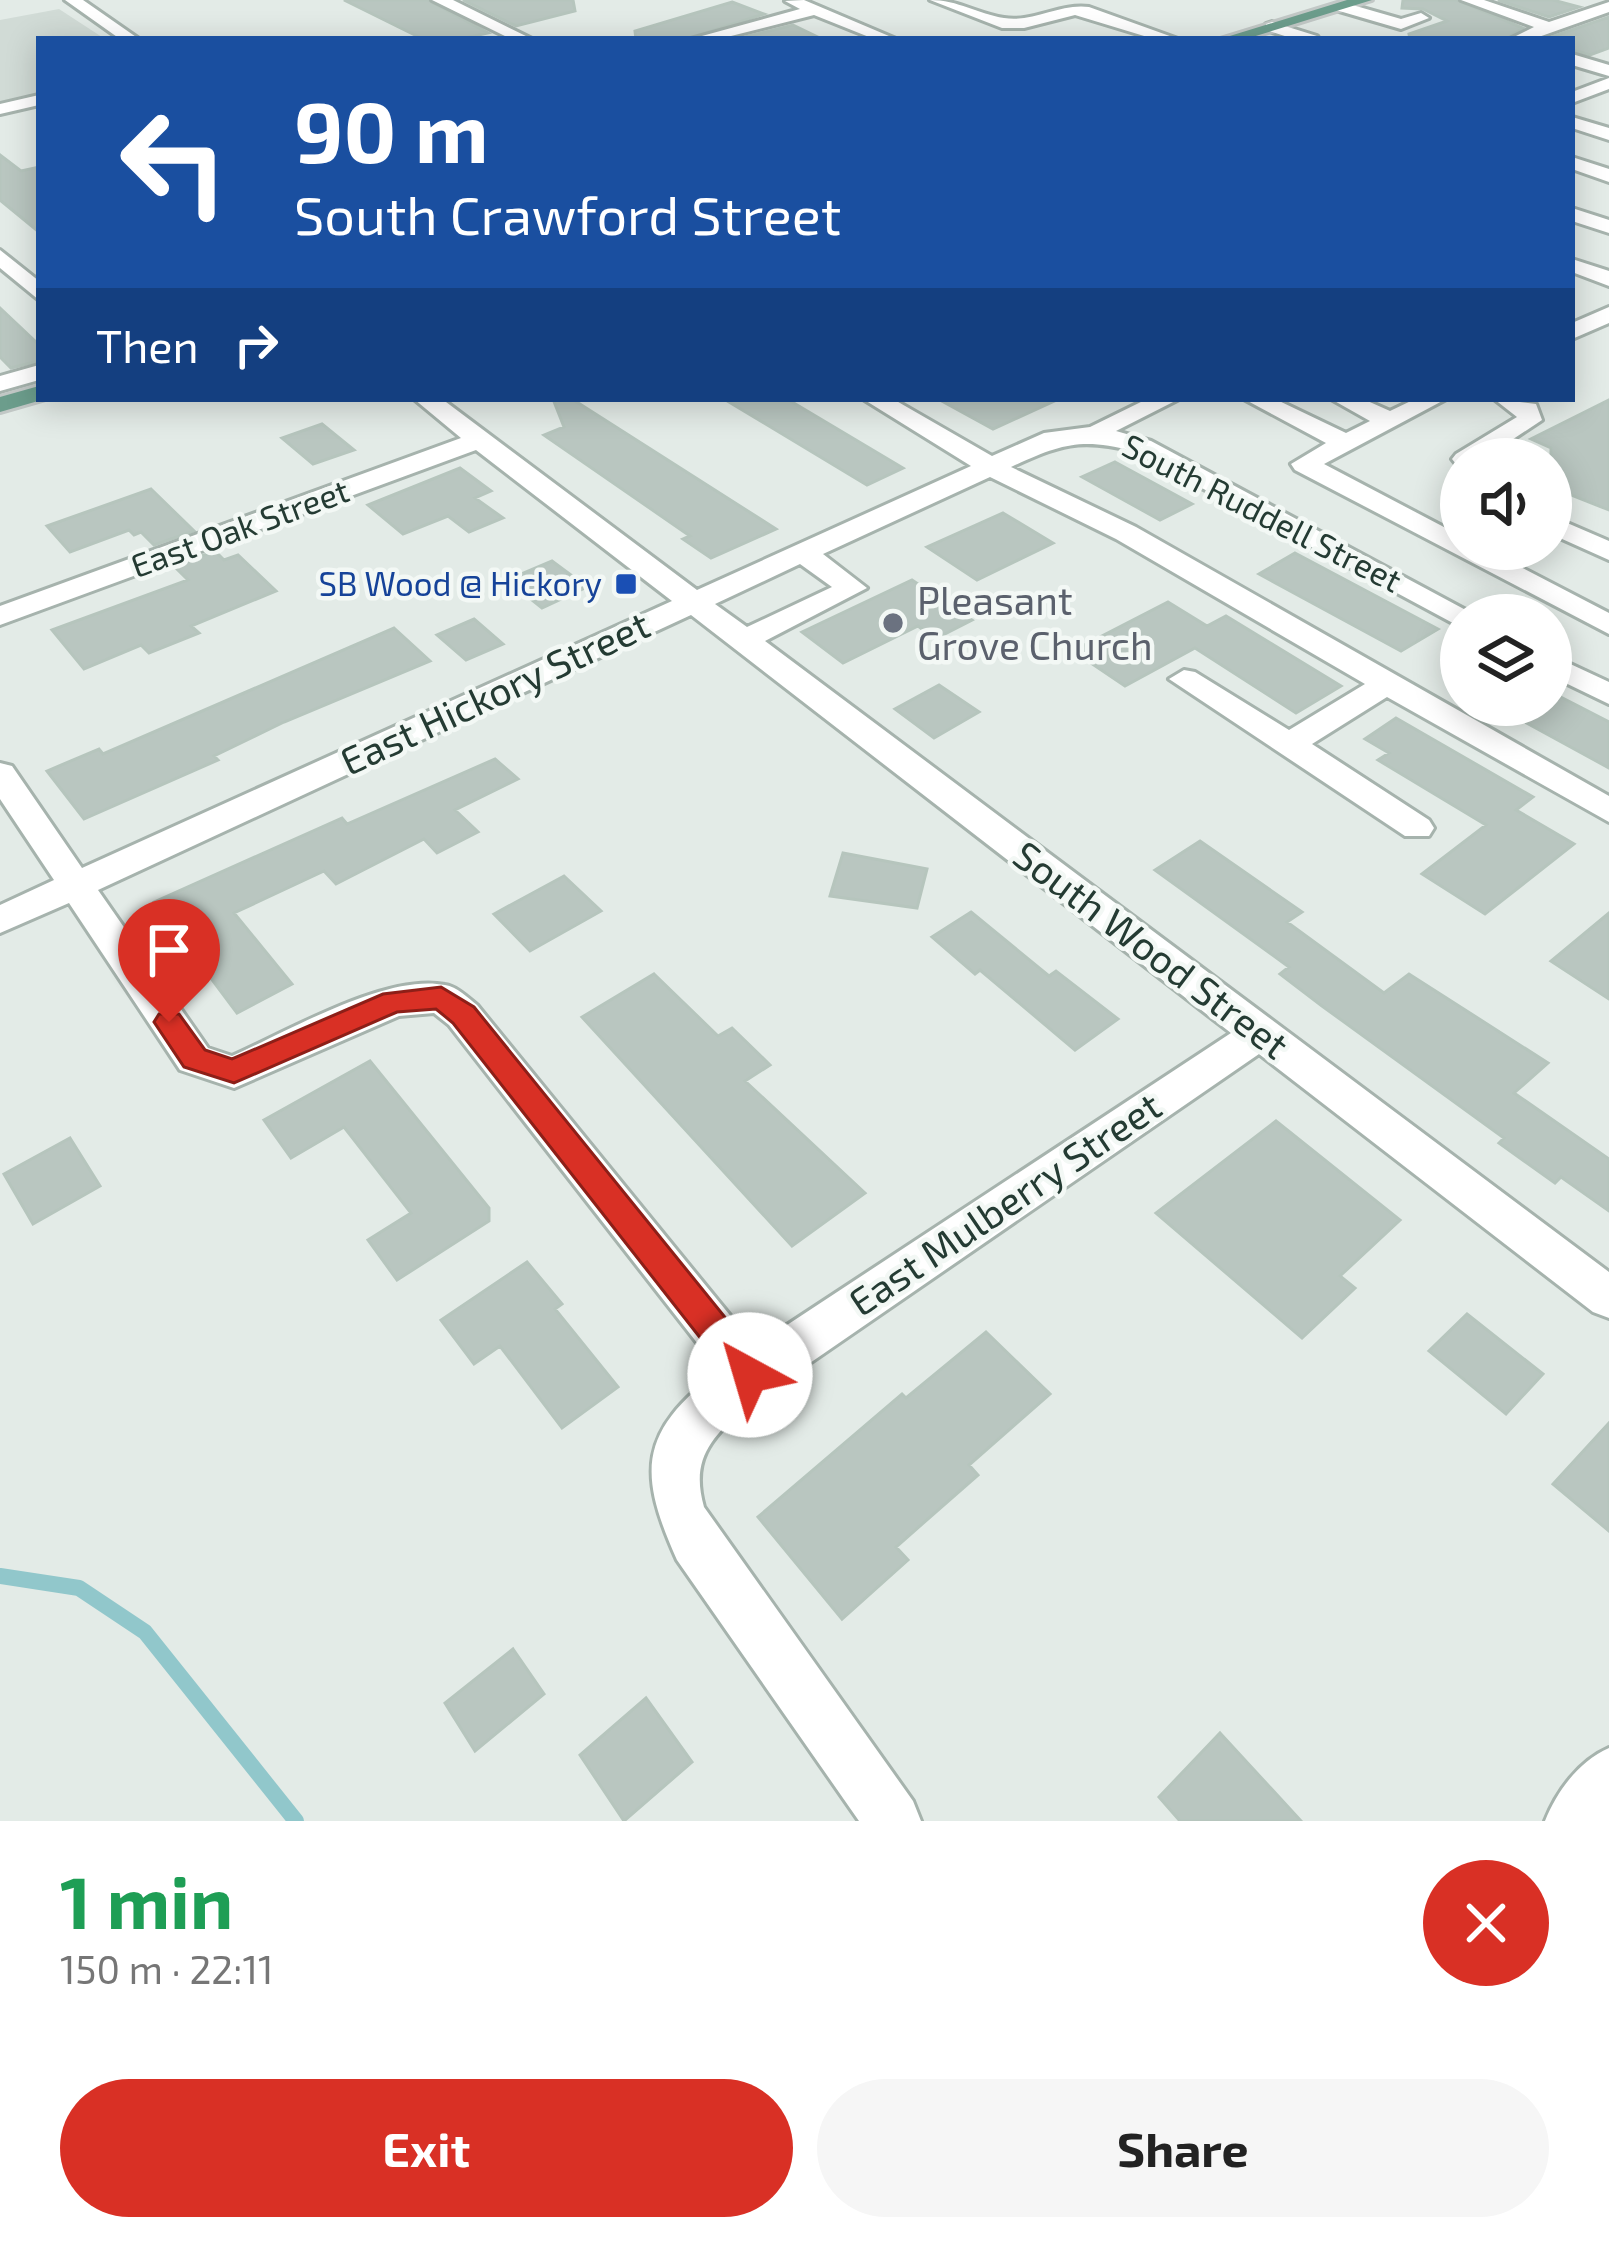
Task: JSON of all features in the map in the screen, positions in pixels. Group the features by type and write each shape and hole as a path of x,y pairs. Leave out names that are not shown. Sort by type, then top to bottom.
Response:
{"main road":[{"path":"1239,36 1337,4 1364,0"},
{"path":"0,405 36,394"}],"street":[{"path":"73,0 127,36"},
{"path":"440,0 518,36"},
{"path":"790,0 880,36"},
{"path":"710,36 842,0"},
{"path":"938,0 1003,23 1089,12 1161,36"},
{"path":"1469,0 1549,27"},
{"path":"1337,4 1401,23"},
{"path":"1021,5 1052,16"},
{"path":"1525,36 1609,7"},
{"path":"1364,36 1421,18"},
{"path":"1273,27 1302,36"},
{"path":"1575,94 1593,67"},
{"path":"0,109 36,101"},
{"path":"1575,164 1609,176"},
{"path":"1575,215 1609,227"},
{"path":"0,256 36,290"},
{"path":"1575,266 1609,279"},
{"path":"1575,331 1609,314"},
{"path":"0,384 36,373"},
{"name":"South Wood Street","path":"429,402 1609,1298"},
{"path":"879,402 1030,490 1126,533 1609,811"},
{"path":"1098,434 1161,402"},
{"path":"1262,402 1346,443"},
{"path":"1349,402 1390,421"},
{"path":"1428,402 1304,464 1440,536"},
{"path":"1500,438 1530,420 1527,409 1512,402"},
{"name":"South Ruddell Street","path":"990,465 1053,438 1098,434 1142,446 1440,605"},
{"name":"East Oak Street","path":"0,616 479,440"},
{"name":"East Hickory Street","path":"0,920 990,465"},
{"path":"1572,534 1609,552"},
{"path":"744,640 853,588 801,552"},
{"path":"1505,570 1609,625"},
{"path":"1572,675 1609,694"},
{"path":"1184,679 1418,828"},
{"path":"1289,744 1388,683"},
{"path":"0,774 194,1059 234,1072 394,1002 441,998 464,1015 750,1375"},
{"name":"East Mulberry Street","path":"893,1821 695,1542 674,1504 672,1454 701,1412 750,1375 1261,1033"},
{"path":"1573,1821 1609,1776"}],"shaded area":[{"path":"59,9 100,36 36,36 36,96 0,104 0,20"}],"building":[{"path":"344,0 428,0 488,33 417,36"},
{"path":"463,0 573,0 575,11 516,26"},
{"path":"1403,0 1457,0 1523,28 1511,36 1409,36 1447,21 1423,9 1402,8"},
{"path":"1498,0 1553,0 1579,7 1549,17"},
{"path":"732,2 764,14 696,36 636,36 635,31"},
{"path":"1609,17 1609,48 1590,55 1575,51 1575,36 1555,36"},
{"path":"793,25 816,36 749,36"},
{"path":"0,155 21,171 36,168 36,230 0,200"},
{"path":"0,308 36,342 36,362 11,368 0,357"},
{"path":"1609,400 1609,510 1572,495 1572,438 1533,438"},
{"path":"554,402 577,402 776,529 711,558 683,539 690,536 544,435 564,427"},
{"path":"729,402 792,402 903,468 867,485"},
{"path":"944,402 1052,402 993,429"},
{"path":"322,424 354,450 313,464 282,438"},
{"path":"1115,462 1192,504 1160,520 1082,477"},
{"path":"460,468 491,491 475,498 503,518 469,532 448,516 403,534 368,505"},
{"path":"151,489 194,531 154,545 141,532 134,535 129,530 70,552 47,526"},
{"path":"1003,513 1053,543 977,580 927,547"},
{"path":"215,551 224,560 238,555 276,591 191,626 199,633 149,653 141,645 84,669 52,630 188,580 174,566"},
{"path":"1295,553 1438,629 1401,651 1259,574"},
{"path":"552,561 587,587 542,608 507,580"},
{"name":"Pleasant Grove Church","path":"912,580 972,620 935,639 918,626 843,663 802,632"},
{"path":"1168,602 1207,626 1226,616 1341,686 1296,713 1195,648 1125,686 1073,651"},
{"path":"474,619 503,644 466,660 437,635"},
{"path":"394,628 430,661 284,722 214,756 218,760 84,819 47,771 99,749 103,754"},
{"path":"939,685 979,712 934,738 895,709"},
{"path":"1572,703 1609,722 1609,768 1532,726 1572,726"},
{"path":"1396,718 1533,797 1516,810 1574,844 1485,914 1422,874 1486,825 1378,760 1389,753 1365,739"},
{"path":"495,759 518,779 455,810 478,832 437,853 424,839 336,884 324,871 234,913 292,984 237,1013 154,902 342,818 347,824"},
{"path":"1200,841 1302,912 1287,922 1384,993 1409,974 1548,1063 1514,1093 1609,1159 1609,1211 1561,1177 1555,1183 1499,1143 1504,1138 1280,974 1289,967 1155,870"},
{"path":"843,853 927,869 917,908 830,896"},
{"path":"564,876 601,911 530,951 494,914"},
{"path":"971,912 1049,976 1056,971 1118,1019 1075,1050 980,970 975,974 932,937"},
{"path":"1609,913 1609,999 1551,961"},
{"path":"654,974 718,1036 732,1028 770,1065 745,1081 865,1193 792,1246 582,1017"},
{"path":"370,1061 489,1208 489,1221 397,1280 368,1240 411,1213 344,1127 291,1158 264,1120"},
{"path":"1276,1121 1400,1220 1340,1276 1355,1288 1302,1338 1156,1213"},
{"path":"70,1138 100,1186 33,1224 4,1174"},
{"path":"527,1262 562,1304 555,1309 618,1387 562,1428 500,1346 474,1364 441,1320"},
{"path":"1467,1314 1543,1374 1506,1414 1429,1351"},
{"path":"986,1332 1050,1394 969,1465 978,1475 896,1547 908,1560 842,1619 758,1517 902,1394 906,1398"},
{"path":"1609,1423 1609,1531 1553,1484"},
{"path":"513,1649 544,1694 475,1751 445,1703"},
{"path":"646,1698 692,1762 624,1821 580,1755"},
{"path":"1220,1733 1301,1821 1180,1821 1159,1797"}],"waterway":[{"path":"0,1576 79,1588 145,1632 296,1821"}],"place":[{"name":"SB Wood @ Hickory","path":"626,584"},
{"name":"Pleasant Grove Church","path":"893,623"}],"route":[{"path":"169,1022 194,1059 234,1072 394,1002 441,998 464,1015 750,1375"}]}
